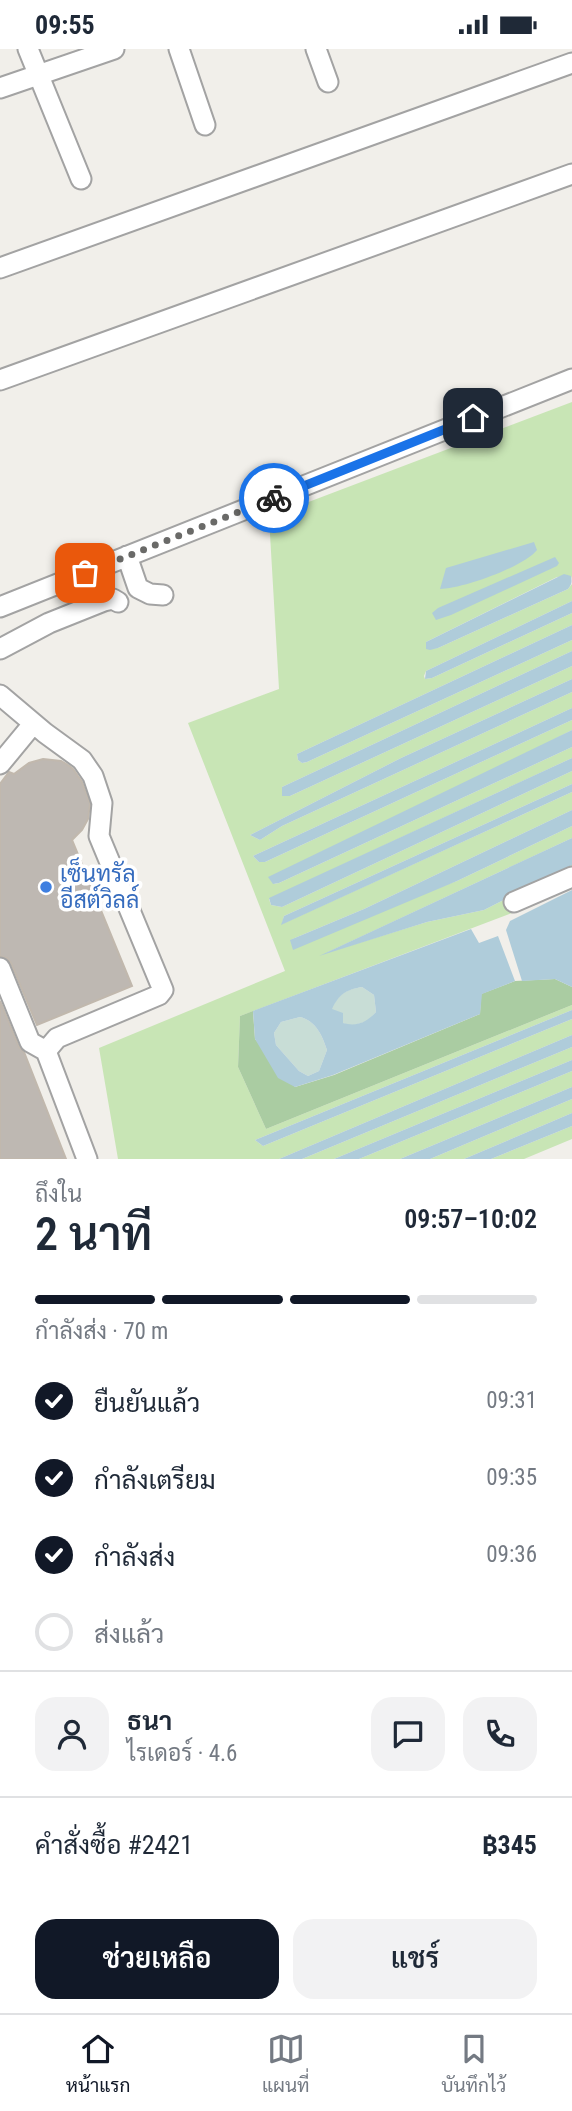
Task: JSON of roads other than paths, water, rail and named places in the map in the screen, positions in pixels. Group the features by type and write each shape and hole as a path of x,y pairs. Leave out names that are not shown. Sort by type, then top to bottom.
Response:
{"street":[{"path":"28,49 81,179"},
{"path":"0,88 114,49"},
{"path":"178,49 205,125"},
{"path":"316,49 328,82"},
{"path":"0,268 572,63"},
{"path":"0,380 572,174"},
{"path":"0,607 572,379"},
{"path":"127,556 138,588 150,594 163,595"},
{"path":"0,649 49,623 104,601 113,599 118,602"},
{"path":"0,695 39,729 82,760 93,775 102,803 99,836 163,990 159,995 57,1038 46,1051"},
{"path":"0,764 39,729"},
{"path":"514,902 572,877"},
{"path":"0,968 30,1042 46,1051 87,1159"}],"place":[{"name":"เซ็นทรัล อีสต์วิลล์","path":"46,887"}]}
